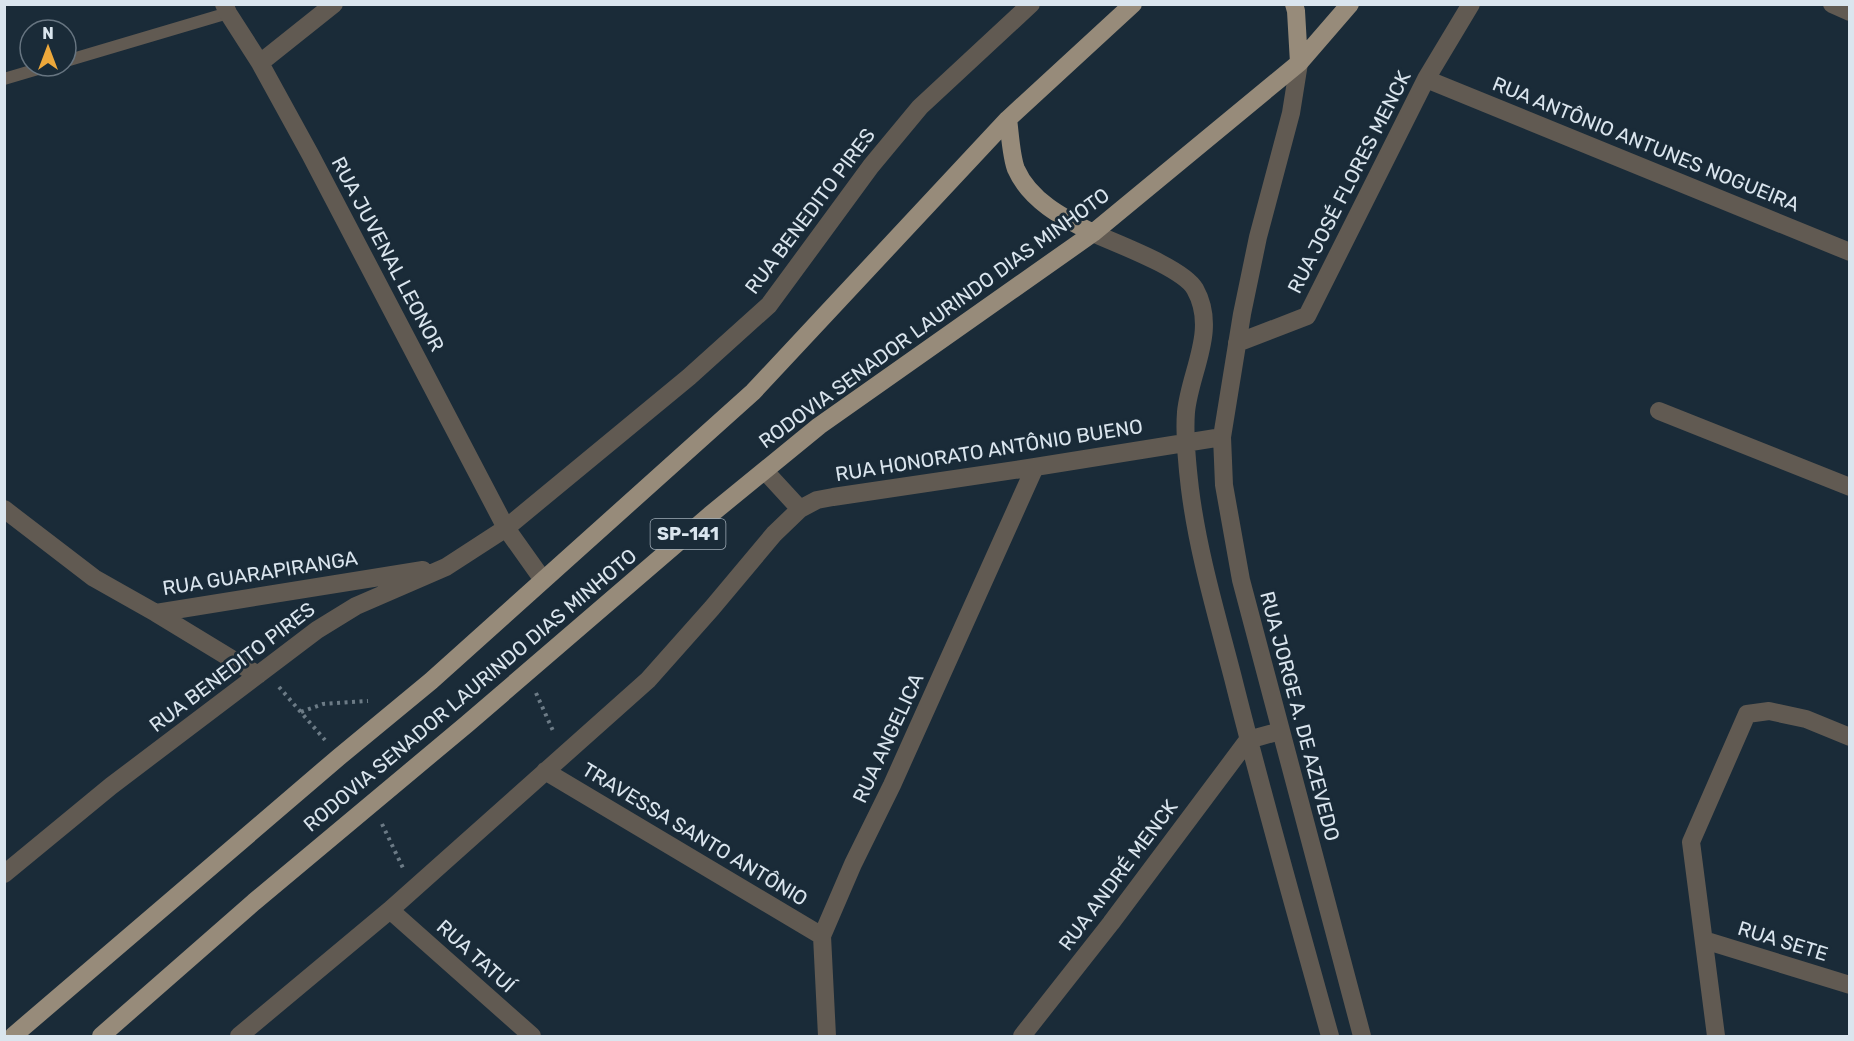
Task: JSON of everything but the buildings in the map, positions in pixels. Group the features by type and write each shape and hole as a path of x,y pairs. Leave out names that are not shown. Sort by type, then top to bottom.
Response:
{"main road":[{"name":"RODOVIA SENADOR LAURINDO DIAS MINHOTO","path":"13,1036 430,681 753,392 1008,119 1133,4"},
{"path":"1294,4 1299,63"},
{"name":"RODOVIA SENADOR LAURINDO DIAS MINHOTO","path":"101,1036 254,902 467,724 710,515 819,426 1093,233 1299,63 1350,4"},
{"path":"1008,119 1016,168 1032,195 1067,219 1093,233"}],"street":[{"path":"260,63 334,4"},
{"name":"RUA BENEDITO PIRES","path":"4,874 111,786 317,630 356,606 446,567 506,528 689,377 769,305 871,166 920,107 1031,4"},
{"name":"RUA JOSÉ FLORES MENCK","path":"1237,343 1306,316 1426,78 1471,4"},
{"path":"1832,4 1850,12"},
{"name":"RUA JUVENAL LEONOR","path":"226,9 260,63 506,528"},
{"name":"RUA JORGE A. DE AZEVEDO","path":"1299,63 1291,113 1258,237 1237,343 1222,436 1224,485 1240,580 1362,1036"},
{"name":"RUA ANTÔNIO ANTUNES NOGUEIRA","path":"1426,78 1850,252"},
{"path":"1093,233 1180,275 1194,288 1204,313 1203,345 1186,411 1190,489 1203,562 1248,740 1330,1036"},
{"path":"1659,411 1850,488"},
{"name":"RUA HONORATO ANTÔNIO BUENO","path":"800,509 817,500 833,497 1222,436"},
{"name":"RUA ANGELICA","path":"827,1036 822,936 1035,467"},
{"path":"239,1036 390,910 648,680 774,534 800,509 765,471"},
{"name":"RUA GUARAPIRANGA","path":"4,509 94,578 156,613 446,567"},
{"path":"506,528 543,580"},
{"path":"156,613 261,672"},
{"path":"1716,1036 1691,842 1747,714 1769,711 1806,719 1850,737"},
{"path":"1248,740 1280,731"},
{"name":"RUA ANDRÉ MENCK","path":"1022,1036 1111,923 1248,740"},
{"name":"TRAVESSA SANTO ANTÔNIO","path":"545,771 822,936"},
{"name":"RUA TATUÍ","path":"390,910 532,1036"},
{"name":"RUA SETE","path":"1704,940 1850,985"}],"lane":[{"path":"78,57 226,9"}],"path":[{"path":"261,672 301,712 339,757"},
{"path":"527,672 564,755"},
{"path":"301,712 323,704 347,701 367,701 396,710"},
{"path":"372,803 413,888"}]}
